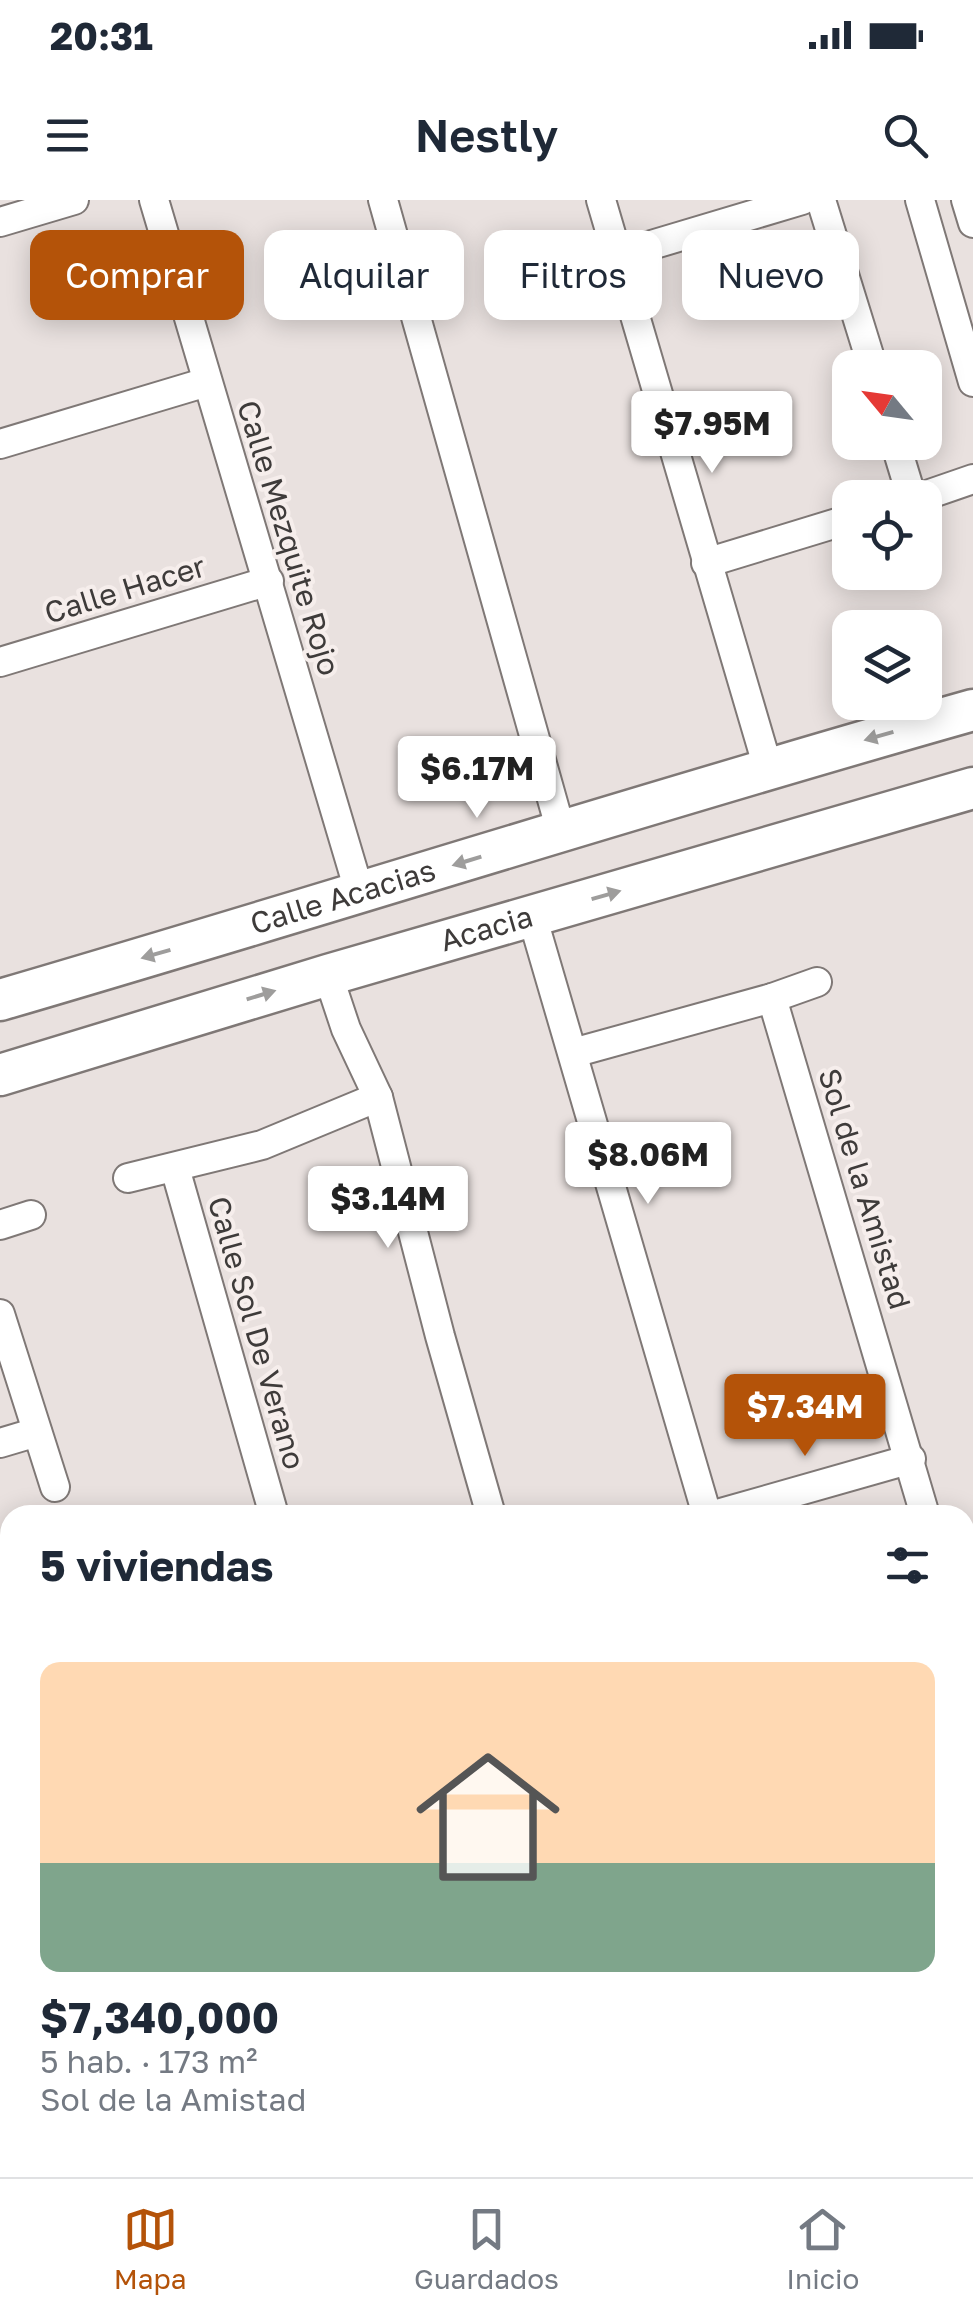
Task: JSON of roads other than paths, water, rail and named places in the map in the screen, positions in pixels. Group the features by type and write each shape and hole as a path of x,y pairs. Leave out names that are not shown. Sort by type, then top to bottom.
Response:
{"main road":[{"name":"Calle Acacias","path":"0,1000 973,710"},
{"name":"Acacia","path":"0,1075 328,975 973,788"}],"street":[{"path":"0,222 74,200"},
{"name":"Calle Mezquite Rojo","path":"154,200 360,894"},
{"path":"383,200 561,831"},
{"path":"601,200 610,230"},
{"path":"662,241 802,200"},
{"path":"820,200 867,350"},
{"path":"920,200 973,382"},
{"path":"966,200 973,222"},
{"path":"637,320 768,768"},
{"path":"0,444 207,382"},
{"path":"942,489 973,479"},
{"path":"706,562 832,524"},
{"name":"Calle Hacer","path":"0,662 269,581"},
{"path":"532,916 708,1505"},
{"path":"328,975 346,1029 378,1098 488,1505"},
{"path":"572,1053 817,982"},
{"name":"Sol de la Amistad","path":"772,998 922,1505"},
{"name":"Calle Sol De Verano","path":"128,1178 262,1144 378,1098"},
{"name":"Calle Sol De Verano","path":"175,1168 271,1505"},
{"path":"0,1225 32,1215"},
{"path":"0,1314 55,1487"},
{"path":"0,1444 37,1432"},
{"path":"747,1505 911,1459"}]}
